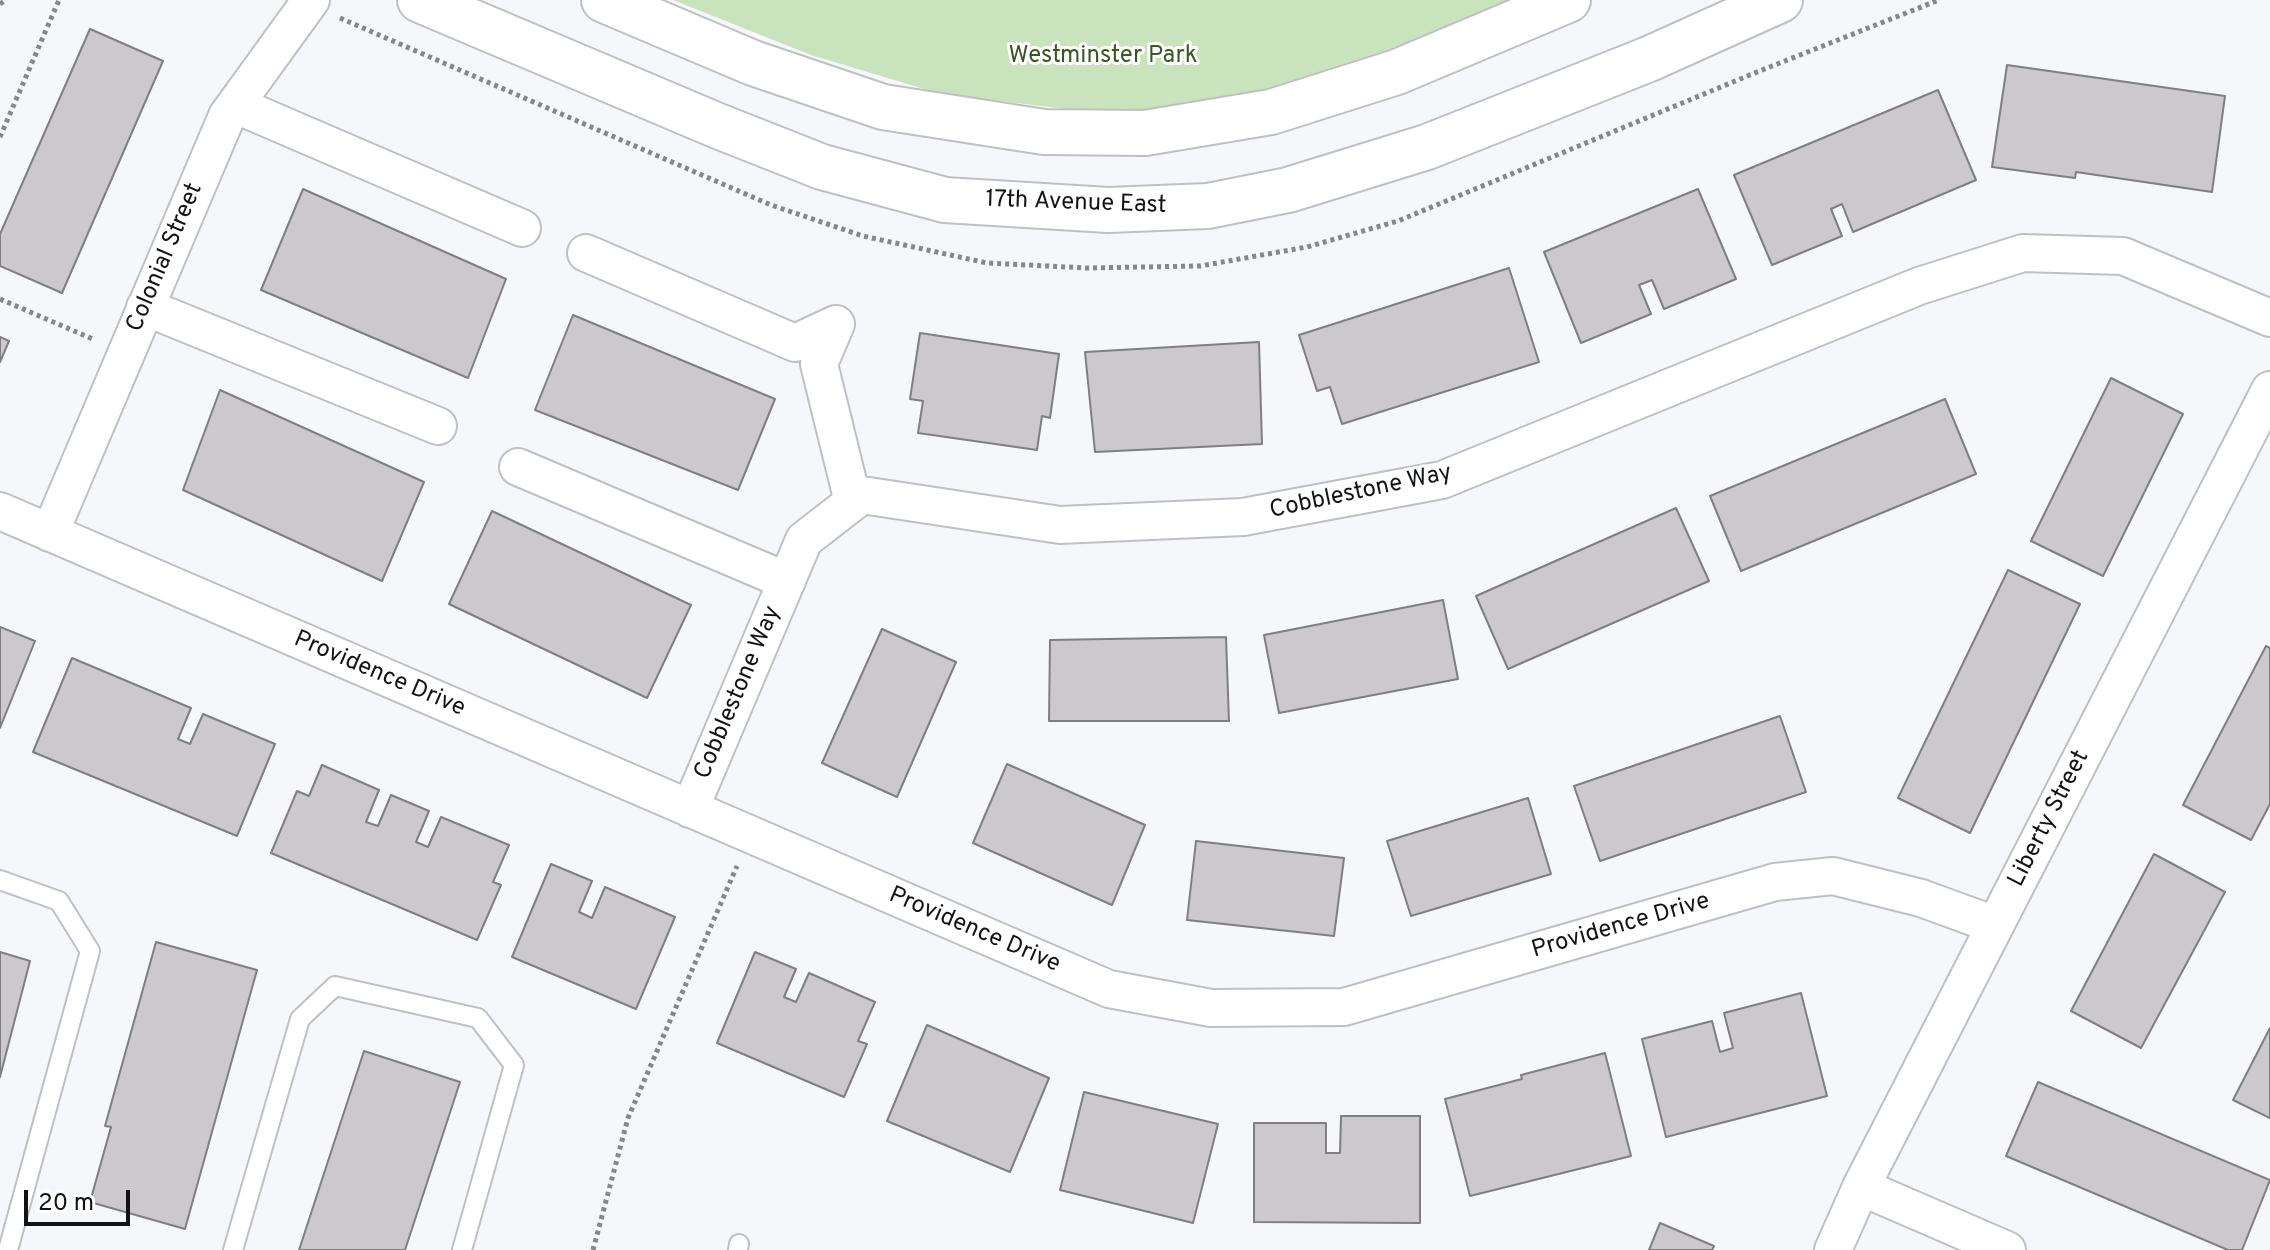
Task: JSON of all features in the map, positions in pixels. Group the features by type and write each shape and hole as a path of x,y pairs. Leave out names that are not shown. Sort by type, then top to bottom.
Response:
{"street":[{"name":"Colonial Street","path":"50,533 227,116 311,0"},
{"name":"17th Avenue East","path":"420,0 822,167 945,200 1108,210 1221,203 1288,190 1427,147 1649,59 1780,0"},
{"path":"604,0 753,63 883,107 1044,132 1145,133 1271,112 1397,72 1568,0"},
{"path":"236,105 522,228"},
{"path":"586,253 795,343 836,324 819,364 853,502"},
{"name":"Cobblestone Way","path":"690,809 804,540 862,495 1060,525 1243,517 1442,480 1919,286 2023,253 2123,256 2270,318"},
{"path":"145,307 438,426"},
{"name":"Liberty Street","path":"1833,1250 1861,1187 2270,390"},
{"path":"518,467 787,581"},
{"name":"Providence Drive","path":"0,511 1109,989 1211,1008 1344,1007 1775,882 1833,876 1921,898 1995,925"},
{"path":"1861,1187 2007,1250"}],"lane":[{"path":"0,880 59,901 90,951 8,1250"},
{"path":"233,1250 300,1019 335,986 478,1018 514,1065 462,1250"}],"path":[{"path":"0,4 6,0"},
{"path":"0,137 59,0"},
{"path":"0,299 125,353"},
{"path":"593,1250 628,1118 750,835"}],"green space":[{"name":"Westminster Park","path":"673,0 1533,0 1403,55 1244,99 1108,114 941,94 811,55"}],"building":[{"path":"90,29 163,61 62,293 0,266 0,234"},
{"path":"2007,65 2225,96 2212,192 2076,172 2075,178 1992,167"},
{"path":"1938,90 1976,180 1853,232 1842,204 1831,209 1842,236 1772,265 1734,175"},
{"path":"303,189 506,279 468,378 261,290"},
{"path":"1698,189 1736,279 1664,309 1652,280 1639,285 1651,314 1581,343 1544,252"},
{"path":"1509,268 1539,362 1342,424 1330,387 1317,391 1299,335"},
{"path":"573,315 775,399 738,490 535,410"},
{"path":"920,333 1059,354 1050,418 1042,416 1037,450 918,433 923,401 910,399"},
{"path":"0,337 9,341 0,362"},
{"path":"1259,342 1262,444 1095,452 1085,352"},
{"path":"2111,378 2183,414 2103,576 2031,541"},
{"path":"220,390 424,482 382,581 183,490"},
{"path":"1945,399 1976,474 1741,571 1710,496"},
{"path":"1676,508 1709,581 1508,669 1476,596"},
{"path":"492,511 691,605 647,698 449,604"},
{"path":"2008,570 2080,604 1970,833 1898,798"},
{"path":"1443,600 1458,679 1279,713 1264,635"},
{"path":"0,627 35,641 0,728"},
{"path":"882,629 956,662 897,797 822,763"},
{"path":"1226,637 1229,721 1049,721 1050,640"},
{"path":"2266,646 2270,648 2270,804 2251,840 2183,805"},
{"path":"72,658 191,708 178,739 190,744 203,714 275,744 237,836 33,752"},
{"path":"1780,716 1806,792 1600,861 1574,786"},
{"path":"1007,764 1145,825 1112,905 973,843"},
{"path":"322,765 379,790 366,822 378,826 391,795 429,811 416,842 428,847 441,817 509,845 493,882 501,885 477,940 271,853 297,791 309,796"},
{"path":"1528,798 1551,874 1411,916 1387,841"},
{"path":"1196,841 1344,858 1334,936 1187,920"},
{"path":"2154,854 2225,892 2141,1048 2071,1011"},
{"path":"551,864 592,881 579,912 592,918 605,887 675,917 636,1009 512,957"},
{"path":"156,942 257,970 185,1229 90,1202 111,1127 105,1126"},
{"path":"0,952 30,961 0,1077"},
{"path":"755,952 796,969 784,997 796,1002 809,973 875,1002 858,1041 867,1044 844,1097 717,1043"},
{"path":"1801,993 1827,1096 1666,1137 1642,1039 1712,1021 1720,1052 1733,1048 1724,1013"},
{"path":"927,1025 1049,1078 1010,1172 887,1121"},
{"path":"2270,1028 2270,1118 2233,1100"},
{"path":"364,1051 460,1082 405,1250 299,1250"},
{"path":"1605,1053 1631,1156 1470,1196 1445,1099"},
{"path":"2038,1082 2270,1180 2242,1250 2228,1250 2006,1156"},
{"path":"1084,1092 1218,1124 1193,1223 1060,1190"},
{"path":"1341,1116 1420,1116 1420,1223 1254,1222 1254,1123 1326,1123 1326,1153 1340,1153"},
{"path":"1660,1223 1714,1246 1712,1250 1649,1250"}]}
